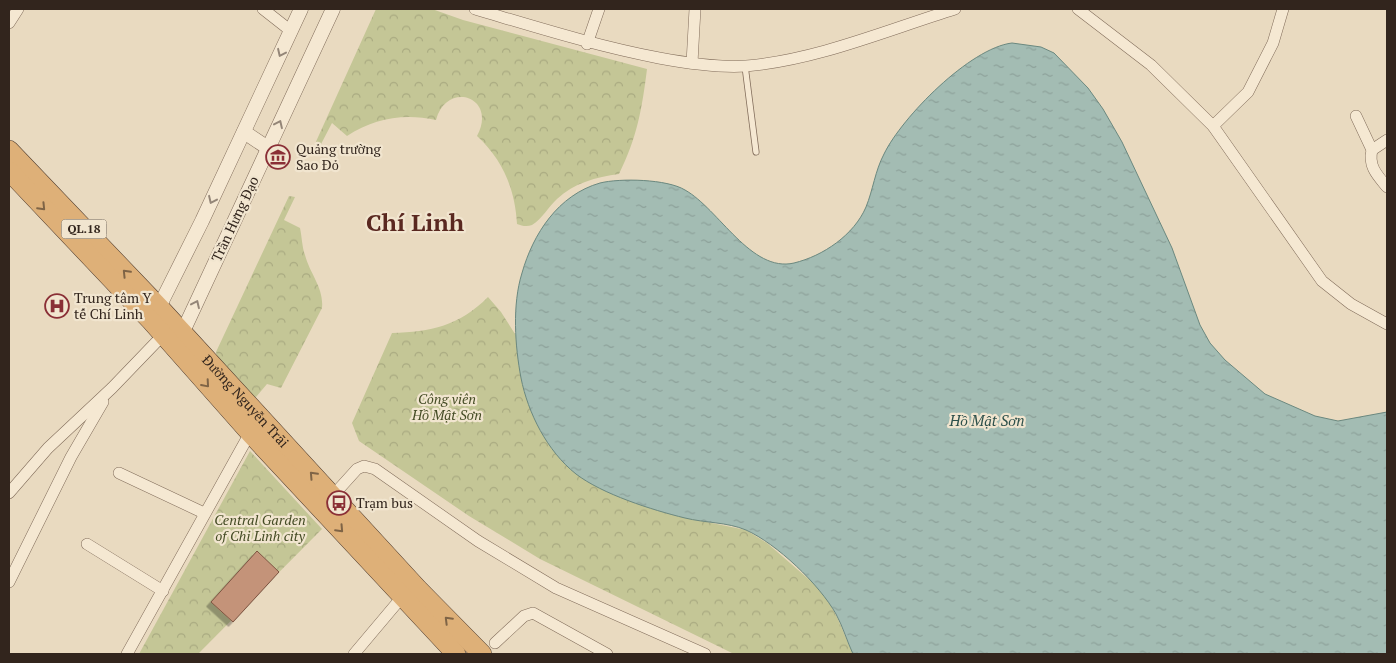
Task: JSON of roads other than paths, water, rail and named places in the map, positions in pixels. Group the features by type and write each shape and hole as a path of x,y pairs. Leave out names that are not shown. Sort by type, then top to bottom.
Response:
{"highway":[{"name":"Đường Nguyễn Trãi","path":"9,150 166,329 326,503 402,596 456,654"},
{"name":"Đường Nguyễn Trãi","path":"9,171 166,329 250,433 418,590 488,649"}],"street":[{"path":"9,23 18,9"},
{"path":"262,9 291,31"},
{"name":"Trần Hưng Đạo","path":"166,329 244,132 301,9"},
{"name":"Trần Hưng Đạo","path":"166,329 268,148 332,9"},
{"path":"475,9 587,44 692,63 745,66 798,57 840,46 954,9"},
{"path":"587,44 600,9"},
{"path":"692,63 695,9"},
{"path":"1078,9 1152,65 1213,126 1322,281 1351,304 1387,324"},
{"path":"1213,126 1248,92 1273,44 1283,9"},
{"path":"1356,116 1372,150 1370,159 1375,172 1387,187"},
{"path":"244,132 268,148"},
{"path":"1372,150 1387,140"},
{"path":"9,493 48,448 112,388 166,329"},
{"path":"9,582 82,436 112,388"},
{"path":"127,654 250,433"},
{"path":"326,503 356,469 364,466 376,469 478,541 556,588 705,654"},
{"path":"119,473 204,513"},
{"path":"87,544 163,591"},
{"path":"354,654 402,596"},
{"path":"488,649 524,616 533,614 607,654"}],"lane":[{"path":"745,66 756,152"}],"water":[{"name":"Hồ Mật Sơn","path":"1012,43 1041,47 1054,53 1088,88 1103,109 1122,142 1172,248 1200,325 1210,343 1225,360 1265,394 1315,416 1338,421 1387,412 1387,654 853,654 829,602 796,566 771,545 739,527 672,515 613,495 576,474 556,454 540,431 528,405 521,378 517,353 517,298 522,273 533,244 549,218 560,206 585,189 609,181 643,180 677,186 698,199 736,237 764,258 778,264 805,260 826,250 854,227 866,207 878,167 884,154 893,139 921,104 939,86 977,57 995,48"}],"place":[{"name":"Quảng trường Sao Đỏ","path":"278,157"},
{"name":"Trung tâm Y tế Chí Linh","path":"57,306"},
{"name":"Trạm bus","path":"339,503"}],"district":[{"name":"Chí Linh","path":"415,223"}],"park label":[{"name":"Công viên Hồ Mật Sơn","path":"447,408"},
{"name":"Central Garden of Chi Linh city","path":"260,528"}]}
